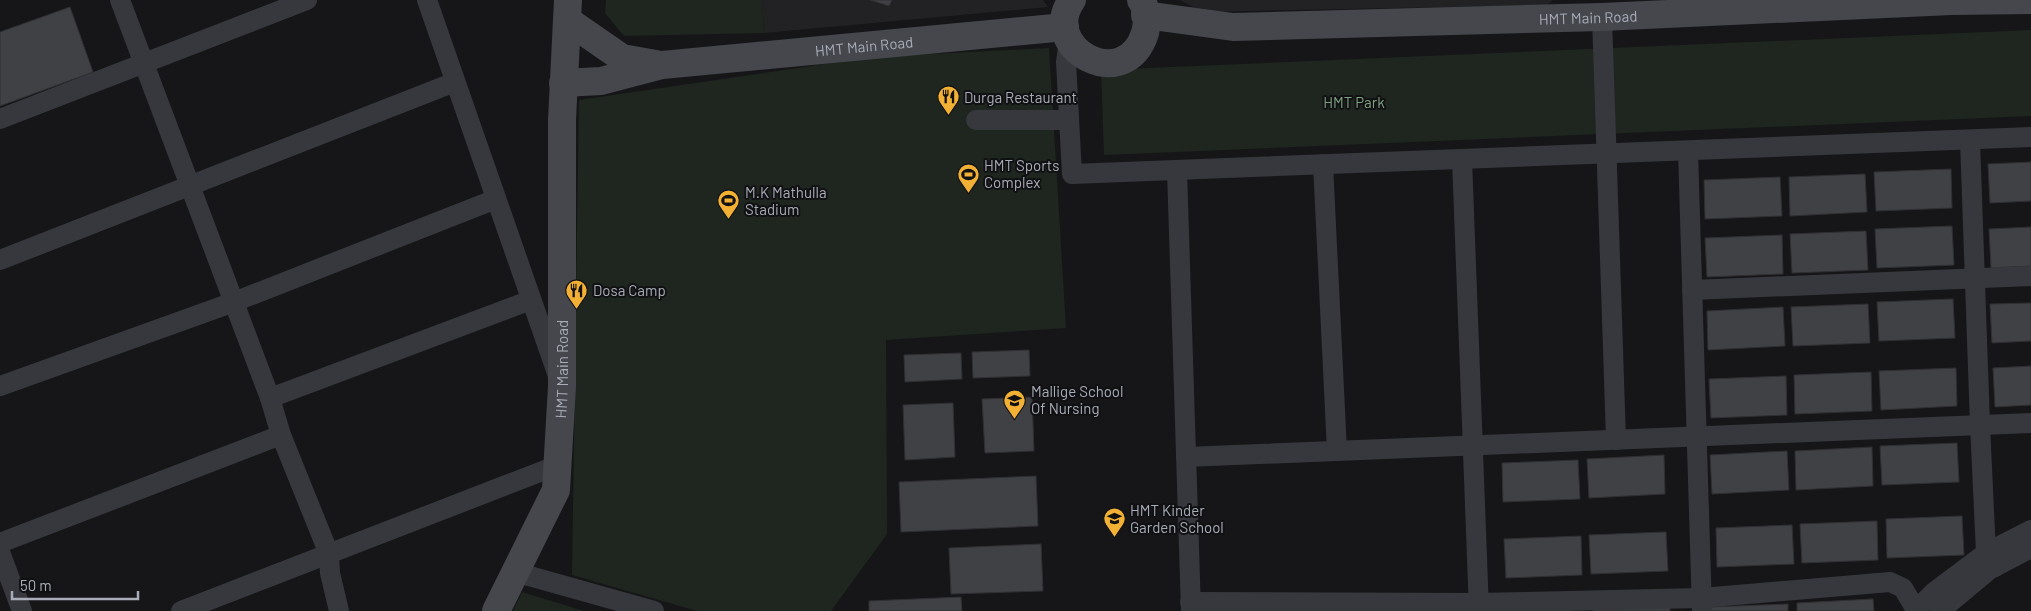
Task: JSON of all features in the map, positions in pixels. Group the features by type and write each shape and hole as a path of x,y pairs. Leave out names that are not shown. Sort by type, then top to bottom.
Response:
{"street":[{"path":"120,0 270,398 281,435 329,554 330,573 339,611"},
{"path":"0,119 307,0"},
{"path":"426,0 562,386"},
{"path":"1072,0 1065,18 1072,174 2031,137"},
{"name":"HMT Main Road","path":"1143,7 1233,27 1602,17 1951,1 2031,0"},
{"path":"1067,33 1078,52 1090,60 1104,64 1119,62 1132,55 1142,44 1147,28 1143,7"},
{"name":"HMT Main Road","path":"567,10 622,58 662,65"},
{"name":"HMT Main Road","path":"496,611 556,490 562,386 563,83 567,10"},
{"path":"1602,17 1616,440"},
{"name":"HMT Main Road","path":"563,83 602,81 662,65 1067,33"},
{"path":"0,260 455,82"},
{"path":"976,120 1069,120"},
{"path":"1970,140 1980,425 1990,560"},
{"path":"1688,150 1702,605"},
{"path":"1462,159 1478,607"},
{"path":"1323,164 1337,451"},
{"path":"1177,170 1190,606 1478,607 1702,605 1890,582 1903,588 1916,610 1934,592 1990,560 2031,530"},
{"path":"0,386 234,302 496,199"},
{"path":"1692,290 2031,276"},
{"path":"270,398 531,300"},
{"path":"1186,457 2031,423"},
{"path":"0,543 281,435"},
{"path":"181,611 558,465"},
{"path":"1940,611 1990,560 2031,548"},
{"path":"0,552 22,611"},
{"path":"515,572 654,611"}],"shaded area":[{"path":"762,0 1043,0 1048,7 764,33"},
{"path":"1180,0 1553,0 1547,5 1202,12"}],"green space":[{"path":"606,0 762,0 764,33 624,36 605,13"},
{"name":"HMT Park","path":"2031,30 2031,116 1104,155 1101,70"},
{"name":"M.K Mathulla Stadium","path":"1049,48 1066,328 886,340 887,534 831,611 697,611 572,575 579,100 873,57"},
{"path":"522,592 584,611 513,611"}],"building":[{"path":"870,0 892,0 889,6"},
{"path":"70,7 93,72 0,106 0,32"},
{"path":"2031,162 2031,201 1990,203 1988,164"},
{"path":"1951,169 1952,208 1876,211 1874,172"},
{"path":"1865,174 1867,212 1790,216 1789,177"},
{"path":"1780,177 1782,216 1705,219 1704,180"},
{"path":"1952,226 1954,265 1877,268 1875,229"},
{"path":"2031,227 2031,266 1991,268 1989,229"},
{"path":"1866,231 1868,270 1792,273 1790,234"},
{"path":"1782,235 1783,274 1707,277 1705,238"},
{"path":"1953,299 1955,338 1879,341 1877,302"},
{"path":"2031,303 2031,341 1992,343 1990,304"},
{"path":"1868,304 1870,343 1793,346 1791,307"},
{"path":"1783,307 1785,346 1708,350 1707,311"},
{"path":"1029,350 1030,376 973,378 972,352"},
{"path":"961,353 962,379 905,382 904,355"},
{"path":"2031,366 2031,405 1995,407 1993,368"},
{"path":"1956,368 1957,406 1881,410 1879,371"},
{"path":"1871,372 1872,411 1795,414 1794,375"},
{"path":"1786,376 1787,415 1711,418 1709,379"},
{"path":"1032,397 1034,451 985,453 982,399"},
{"path":"953,403 955,457 905,460 903,405"},
{"path":"1957,443 1959,482 1882,485 1880,446"},
{"path":"1872,447 1873,486 1796,490 1795,451"},
{"path":"1787,451 1789,490 1712,494 1710,455"},
{"path":"1664,455 1665,494 1589,498 1587,459"},
{"path":"1578,460 1580,499 1503,502 1502,463"},
{"path":"1036,476 1038,526 901,532 899,482"},
{"path":"1962,516 1964,555 1887,558 1886,519"},
{"path":"1877,521 1878,560 1802,563 1800,524"},
{"path":"1792,525 1794,564 1717,567 1716,528"},
{"path":"1666,532 1668,571 1591,574 1589,535"},
{"path":"1581,536 1582,575 1506,578 1504,539"},
{"path":"1041,544 1043,591 951,594 949,548"},
{"path":"961,597 962,611 869,611 869,601"},
{"path":"1873,599 1874,611 1797,611 1797,603"},
{"path":"1788,604 1788,611 1712,611 1711,607"},
{"path":"1670,605 1670,611 1593,611 1593,608"}],"place":[{"name":"Durga Restaurant","path":"948,116"},
{"name":"HMT Sports Complex","path":"968,193"},
{"name":"M.K Mathulla Stadium","path":"729,220"},
{"name":"Dosa Camp","path":"577,309"},
{"name":"Mallige School Of Nursing","path":"1015,419"},
{"name":"HMT Kinder Garden School","path":"1114,538"}]}
